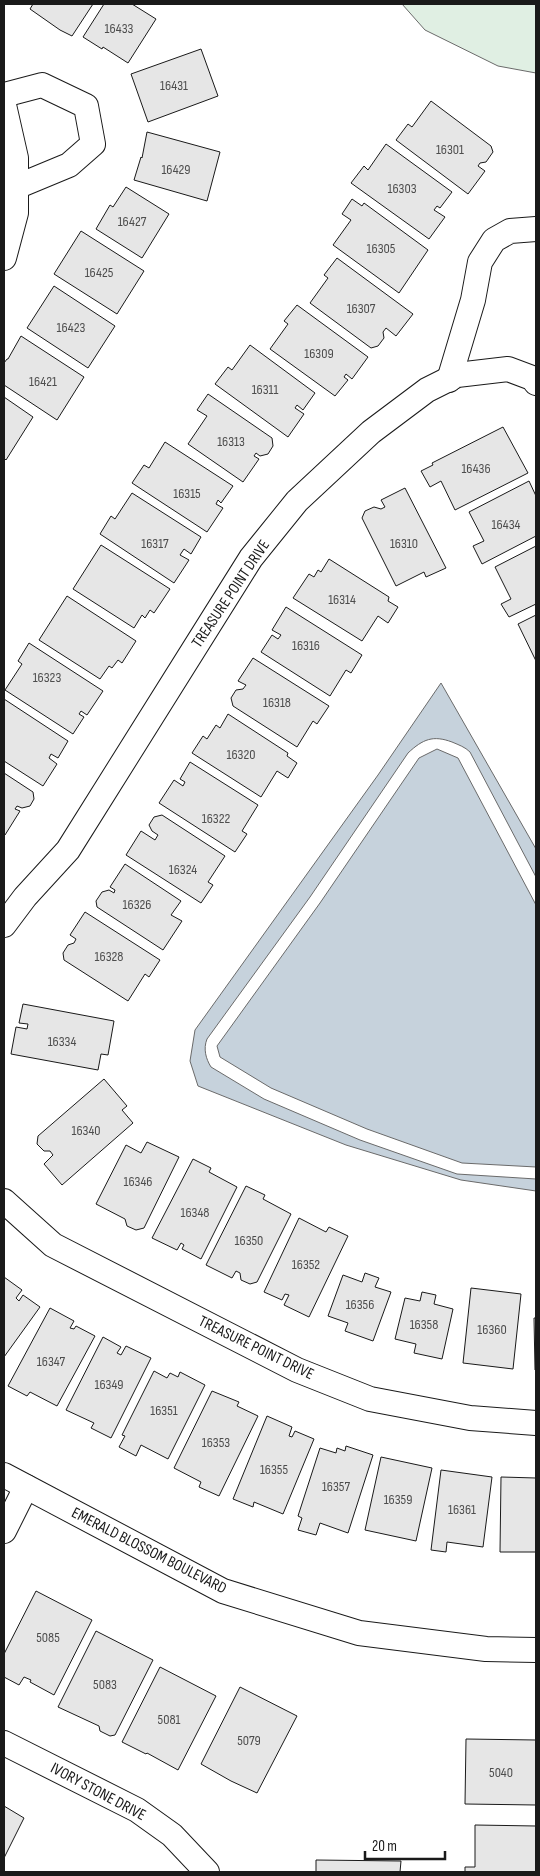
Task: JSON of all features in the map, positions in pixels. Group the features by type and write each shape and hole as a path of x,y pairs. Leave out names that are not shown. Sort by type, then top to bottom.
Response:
{"street":[{"path":"4,95 42,86 86,106 93,144 69,165 16,188"},
{"path":"4,104 16,158 16,213 4,258"},
{"path":"449,380 473,300 480,262 494,240 510,231 536,229"},
{"name":"TREASURE POINT DRIVE","path":"4,925 25,897 68,850 251,558 297,501 371,432 427,390 457,376 508,369 532,378 536,383"},
{"name":"TREASURE POINT DRIVE","path":"4,1201 53,1245 296,1370 370,1399 470,1418 536,1423"},
{"name":"EMERALD BLOSSOM BOULEVARD","path":"4,1475 223,1591 359,1633 486,1649 536,1650"},
{"path":"4,1530 26,1487"},
{"name":"IVORY STONE DRIVE","path":"4,1743 138,1810 172,1836 207,1872"}],"green space":[{"path":"402,4 536,4 536,73 498,66 425,30"}],"shaded area":[{"path":"441,683 536,849 536,877 470,752 462,746 439,739 428,740 419,744 408,753 310,897 207,1039 205,1046 206,1054 211,1067 264,1099 360,1140 457,1174 536,1179 536,1191 461,1180 346,1145 198,1086 190,1061 195,1030 378,775"},
{"path":"437,749 458,758 536,905 536,1167 462,1163 367,1129 271,1088 220,1057 217,1046 320,903 419,758"}],"building":[{"path":"33,4 93,4 72,36 30,9"},
{"path":"104,4 132,4 156,19 128,63 83,37"},
{"path":"201,49 218,96 148,122 131,74"},
{"path":"431,101 491,146 493,152 486,162 480,163 478,166 485,171 468,194 396,140 408,124 412,127"},
{"path":"147,132 220,152 207,201 134,180 142,158"},
{"path":"386,144 452,192 440,208 437,206 434,210 445,217 429,239 351,183 364,166 368,170"},
{"path":"126,187 169,214 142,258 96,229 110,205 113,207"},
{"path":"352,199 362,206 364,203 428,250 399,293 333,245 351,220 342,214"},
{"path":"81,231 144,271 117,314 54,274"},
{"path":"337,258 413,314 396,336 386,328 383,332 384,338 378,346 371,348 310,303 328,278 324,275"},
{"path":"54,286 115,326 88,368 27,328"},
{"path":"297,305 368,357 352,379 346,374 344,377 348,380 335,396 270,349 288,324 284,321"},
{"path":"21,336 84,377 57,420 4,385 4,363"},
{"path":"250,345 315,393 303,410 297,405 295,408 304,414 288,437 215,384 228,367 232,370"},
{"path":"208,394 272,438 273,446 268,454 260,456 256,453 254,456 259,459 243,482 188,444 207,416 197,410"},
{"path":"4,397 33,417 6,460 4,458"},
{"path":"503,427 528,473 455,510 441,481 430,487 421,471 433,465 432,463"},
{"path":"165,442 233,486 221,503 218,500 216,504 223,508 207,532 132,483 144,465 149,468"},
{"path":"529,481 536,496 536,536 482,564 473,546 484,541 469,512"},
{"path":"405,488 446,568 426,577 424,572 396,586 362,518 365,511 374,507 381,509 385,507 381,500"},
{"path":"132,493 201,537 191,554 184,549 180,555 189,560 174,583 100,534 111,516 115,519"},
{"path":"101,545 170,589 154,613 150,610 145,618 142,615 134,628 73,589"},
{"path":"536,546 536,604 509,617 501,604 511,599 495,567"},
{"path":"329,559 389,597 388,601 398,607 388,623 378,616 362,641 293,598 309,574 314,577 318,570 321,572"},
{"path":"67,596 136,641 122,663 118,660 112,668 109,666 100,679 39,640"},
{"path":"286,607 362,655 351,673 346,670 330,696 261,652 272,635 278,639 281,635 272,630"},
{"path":"536,615 536,661 518,624"},
{"path":"29,643 103,691 87,715 81,711 79,714 84,717 73,734 5,690 22,664 18,661"},
{"path":"253,658 329,706 317,724 313,721 297,747 233,706 231,698 236,690 243,689 246,685 238,681"},
{"path":"4,699 68,741 58,758 51,754 49,758 57,764 43,786 4,761"},
{"path":"228,714 288,753 287,756 297,763 288,778 277,771 261,797 192,753 203,736 207,739 216,725 220,728"},
{"path":"190,762 258,805 242,831 247,834 235,852 159,803 174,780 183,786 185,782 180,779"},
{"path":"4,773 33,792 34,799 30,806 22,808 17,806 15,809 20,811 5,835 4,834"},
{"path":"162,815 225,856 208,882 213,885 201,903 126,855 141,831 155,840 158,835 152,831 149,825 154,817"},
{"path":"125,864 181,901 171,915 182,921 163,950 97,907 96,901 102,892 109,890 114,893 115,890 110,887"},
{"path":"85,912 160,960 149,977 145,974 128,1001 64,960 63,953 68,945 74,943 76,939 70,935"},
{"path":"23,1004 114,1021 108,1055 101,1054 98,1070 11,1054 16,1027 27,1029 28,1024 19,1023"},
{"path":"104,1079 127,1106 122,1110 133,1123 62,1185 44,1164 53,1155 50,1151 44,1151 37,1144 38,1136"},
{"path":"147,1142 179,1157 144,1228 136,1230 127,1226 125,1219 96,1204 126,1145 141,1153"},
{"path":"193,1159 211,1168 209,1172 237,1187 201,1259 182,1249 184,1245 181,1243 177,1250 152,1238"},
{"path":"246,1186 265,1195 263,1199 291,1214 257,1282 250,1284 241,1280 240,1273 236,1271 232,1278 206,1265"},
{"path":"299,1218 326,1232 329,1227 348,1236 309,1317 284,1305 289,1295 285,1294 282,1300 264,1292"},
{"path":"365,1273 379,1278 375,1287 391,1292 373,1341 345,1331 348,1323 328,1316 343,1275 362,1282"},
{"path":"4,1277 22,1290 16,1298 19,1301 23,1295 40,1307 4,1357"},
{"path":"471,1288 521,1294 513,1369 463,1363"},
{"path":"422,1292 436,1295 434,1304 453,1309 442,1359 414,1353 416,1344 395,1339 405,1298 420,1301"},
{"path":"50,1308 74,1321 70,1328 74,1329 76,1326 95,1336 57,1406 30,1392 27,1396 8,1386"},
{"path":"534,1318 536,1318 536,1370 535,1370"},
{"path":"103,1337 121,1347 117,1353 121,1355 126,1346 151,1358 111,1438 91,1428 94,1423 66,1410"},
{"path":"154,1371 167,1378 170,1373 178,1377 180,1372 205,1385 168,1459 141,1445 136,1456 119,1447 125,1436 122,1435"},
{"path":"212,1391 239,1402 237,1406 258,1416 219,1496 199,1487 201,1482 174,1468"},
{"path":"267,1416 292,1427 289,1436 292,1437 295,1431 314,1439 283,1514 254,1502 253,1507 233,1499"},
{"path":"346,1446 373,1455 348,1533 320,1523 316,1535 298,1530 302,1518 298,1516 320,1448 336,1453 337,1448 345,1451"},
{"path":"381,1457 432,1468 416,1541 365,1530"},
{"path":"441,1470 492,1477 483,1547 447,1542 446,1552 431,1550"},
{"path":"501,1477 536,1478 536,1552 500,1552"},
{"path":"36,1591 92,1620 54,1695 24,1677 19,1685 4,1677 4,1654"},
{"path":"96,1631 153,1660 115,1735 110,1736 100,1731 99,1726 58,1707"},
{"path":"160,1667 216,1696 178,1770 122,1742"},
{"path":"240,1687 297,1716 257,1793 201,1764"},
{"path":"466,1739 536,1740 536,1805 465,1804"},
{"path":"4,1806 24,1818 4,1858"},
{"path":"475,1825 536,1826 536,1872 465,1872 465,1867 475,1867"},
{"path":"316,1860 401,1861 400,1872 316,1872"}]}
